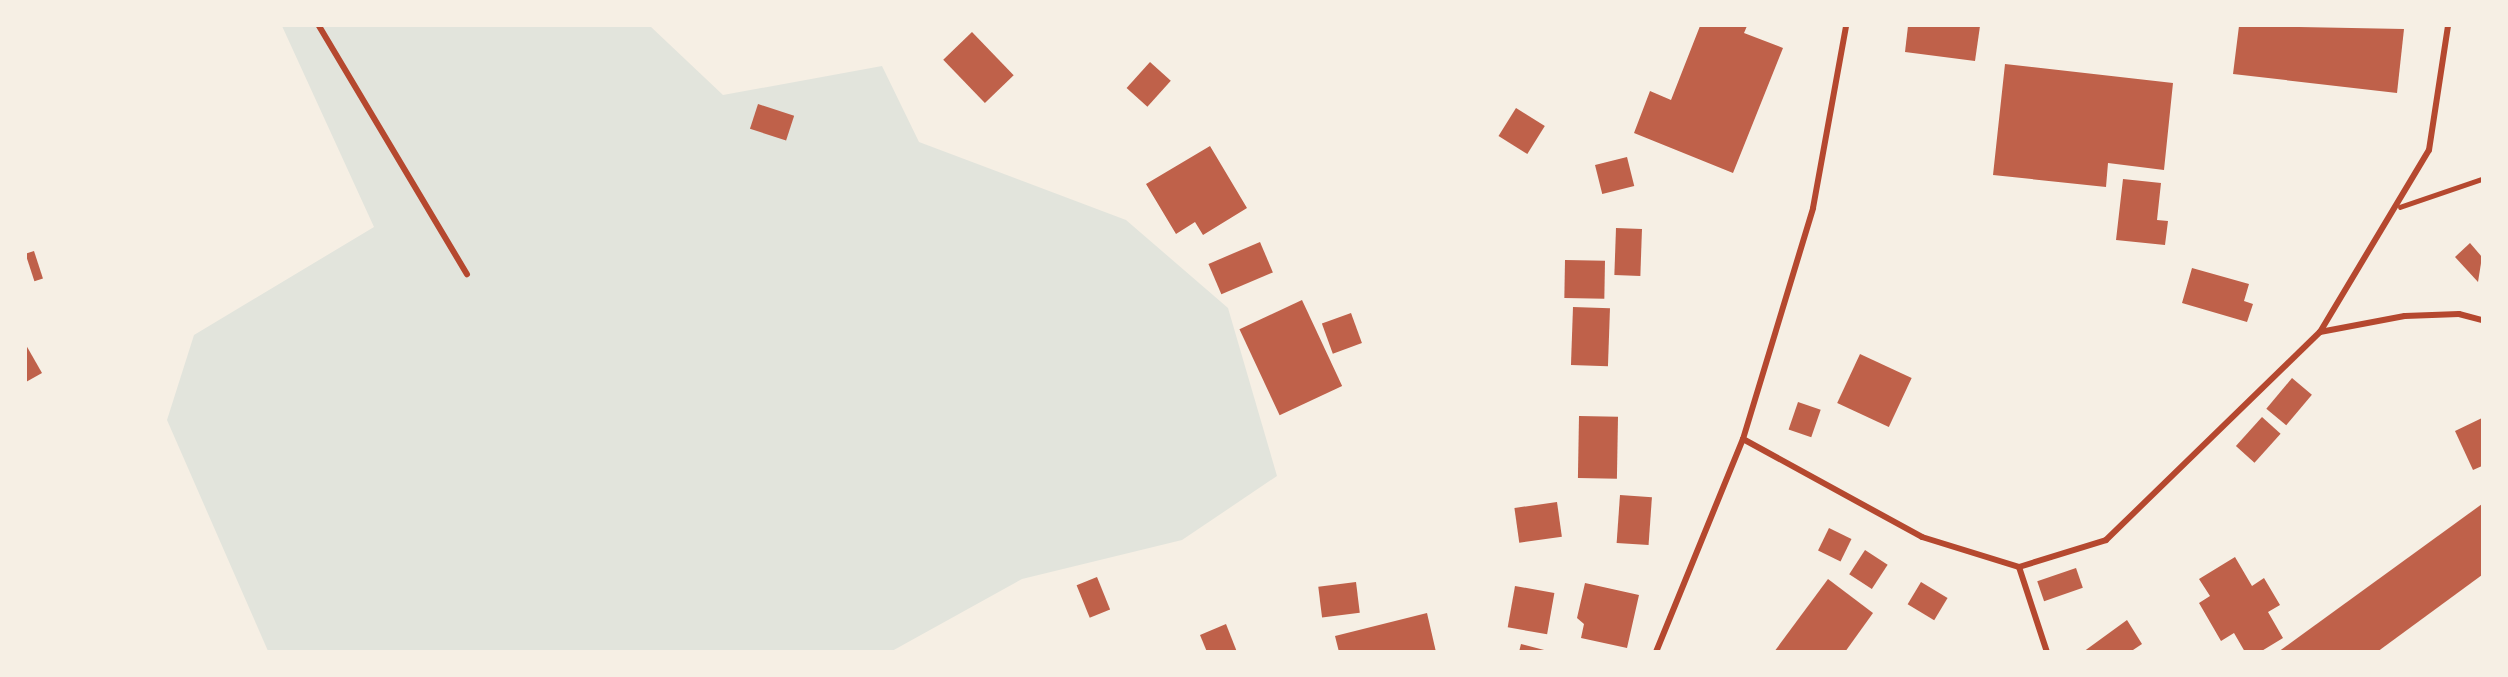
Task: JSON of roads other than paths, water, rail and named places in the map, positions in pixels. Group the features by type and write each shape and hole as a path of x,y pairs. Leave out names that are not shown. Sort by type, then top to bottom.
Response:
{"street":[{"path":"319,26 467,274"},
{"path":"1656,651 1743,439 1813,208 1846,26"},
{"path":"1743,439 1922,537 2019,567 2106,540 2320,332 2400,207 2428,150 2448,26"},
{"path":"2320,332 2405,316 2459,314 2482,321"},
{"path":"2019,567 2047,651"}],"lane":[{"path":"2400,207 2482,179"}]}
